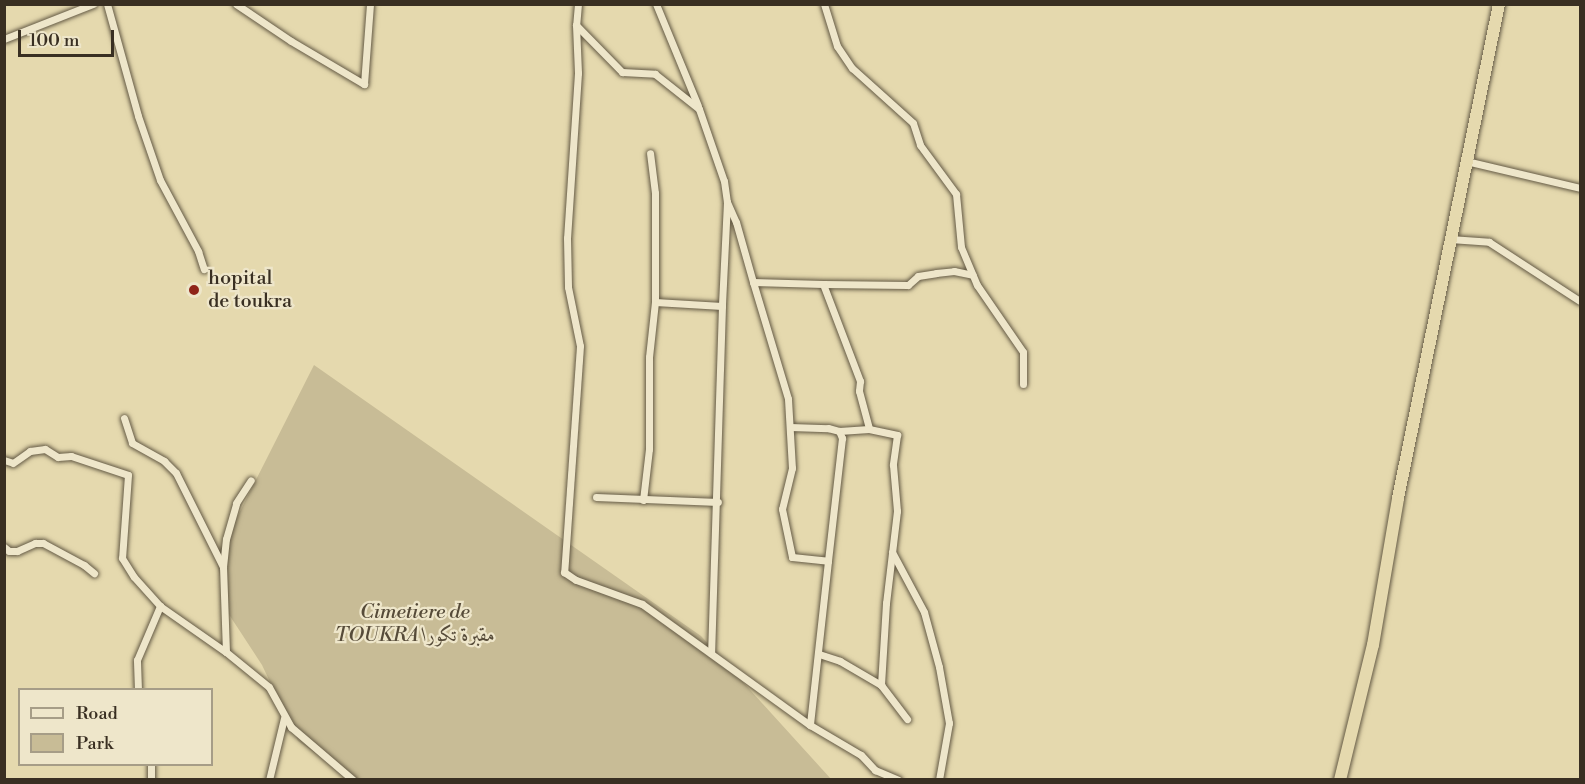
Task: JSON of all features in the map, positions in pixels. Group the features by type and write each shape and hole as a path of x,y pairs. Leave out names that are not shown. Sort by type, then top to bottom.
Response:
{"highway":[{"path":"1340,780 1374,645 1398,498 1499,4"}],"street":[{"path":"4,39 93,4"},
{"path":"107,4 138,117 160,180 198,251 204,269"},
{"path":"236,4 291,41 364,84 370,4"},
{"path":"578,4 576,25 579,73 567,238 568,287 580,346 564,572 576,580 642,604 810,724 861,755 875,770 898,780"},
{"path":"656,4 699,109 724,181 727,202 788,399 792,468 782,509 792,557 828,561"},
{"path":"824,4 837,46 852,68 913,123 920,145 956,194 961,247 977,285 1023,352 1023,384"},
{"path":"576,25 622,72 655,74 699,109"},
{"path":"643,500 649,449 649,357 655,302 655,193 650,153"},
{"path":"1466,161 1581,188"},
{"path":"711,653 718,502 717,422 727,202"},
{"path":"1450,239 1489,242 1581,301"},
{"path":"753,282 908,285 918,276 954,271 973,274"},
{"path":"823,284 861,381 859,391 869,429"},
{"path":"655,302 722,306"},
{"path":"124,418 132,443 164,460 176,473 224,567"},
{"path":"790,427 828,428 838,431 869,429 897,435 893,465 897,511 881,685"},
{"path":"810,724 842,438 838,431"},
{"path":"4,460 13,463 30,451 45,449 58,457 71,456 128,475 122,558 144,591 160,606 226,652 269,687 284,718 353,780"},
{"path":"226,652 224,567 230,521 236,503 251,480"},
{"path":"596,497 718,502"},
{"path":"4,546 9,551 17,551 35,543 43,543 84,565 94,573"},
{"path":"892,552 924,612 939,667 949,723 939,780"},
{"path":"138,688 137,660 160,606"},
{"path":"819,654 840,661 881,685 906,719"},
{"path":"269,780 284,718"}],"green space":[{"name":"Cimetiere de TOUKRA مقبرة تكورا","path":"314,365 701,636 831,779 352,779 298,741 262,665 228,613 216,559"}],"place":[{"name":"hopital de toukra","path":"194,290"}]}
